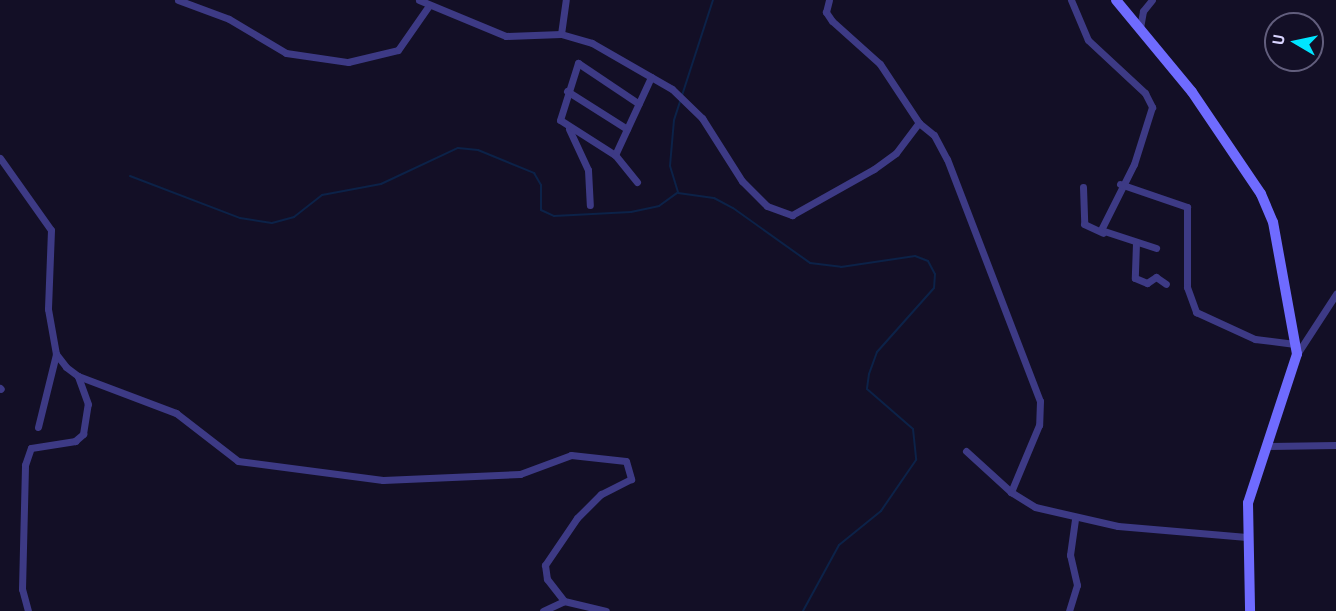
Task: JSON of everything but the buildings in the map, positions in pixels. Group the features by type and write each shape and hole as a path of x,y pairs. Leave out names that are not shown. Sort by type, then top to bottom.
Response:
{"main road":[{"path":"1116,0 1141,34 1192,92 1268,208 1296,349 1270,446 1248,502 1250,611"}],"street":[{"path":"178,0 229,19 286,53 348,62 398,50 428,8"},
{"path":"419,0 428,8 506,36 561,34 592,43 672,89 687,105 742,181 766,206 792,215 874,169 896,153 919,123"},
{"path":"561,34 566,0"},
{"path":"829,0 826,12 832,21 880,64 919,123 934,135 947,159 1040,401 1039,425 1011,492"},
{"path":"1071,0 1088,40 1151,100 1142,144 1120,184 1103,233"},
{"path":"1141,34 1143,11 1152,0"},
{"path":"637,182 615,155 567,127 560,120 567,91 578,63 639,104"},
{"path":"615,155 651,77"},
{"path":"567,91 627,129"},
{"path":"567,127 588,170 590,206"},
{"path":"0,158 51,230 46,278 56,354 38,427"},
{"path":"1120,184 1187,207 1187,287 1196,312 1255,339 1296,349 1336,294"},
{"path":"1083,187 1084,224 1103,233 1156,248"},
{"path":"1136,243 1135,278 1147,283 1156,278 1166,284"},
{"path":"56,354 78,376 176,413 238,460 313,467 354,480 520,474 571,455 620,458 630,465 631,479 601,494 577,518 545,565 547,579 564,601"},
{"path":"28,611 22,589 25,465 31,448 75,441 83,434 88,404 78,376"},
{"path":"1270,446 1336,445"},
{"path":"966,451 1011,492 1035,507 1075,518 1247,537"},
{"path":"1069,611 1077,585 1070,555 1075,518"},
{"path":"543,611 564,601 606,611"}],"waterway":[{"path":"713,0 674,120 670,166 678,193 714,198 733,208 810,263 841,267 915,256 928,261 935,274 934,288 877,352 869,374 867,389 913,429 916,460 881,511 839,545 803,611"},
{"path":"130,176 240,218 272,223 294,217 322,195 381,184 458,148 478,150 534,173 541,185 541,210 554,216 631,212 659,206 677,193"}]}
